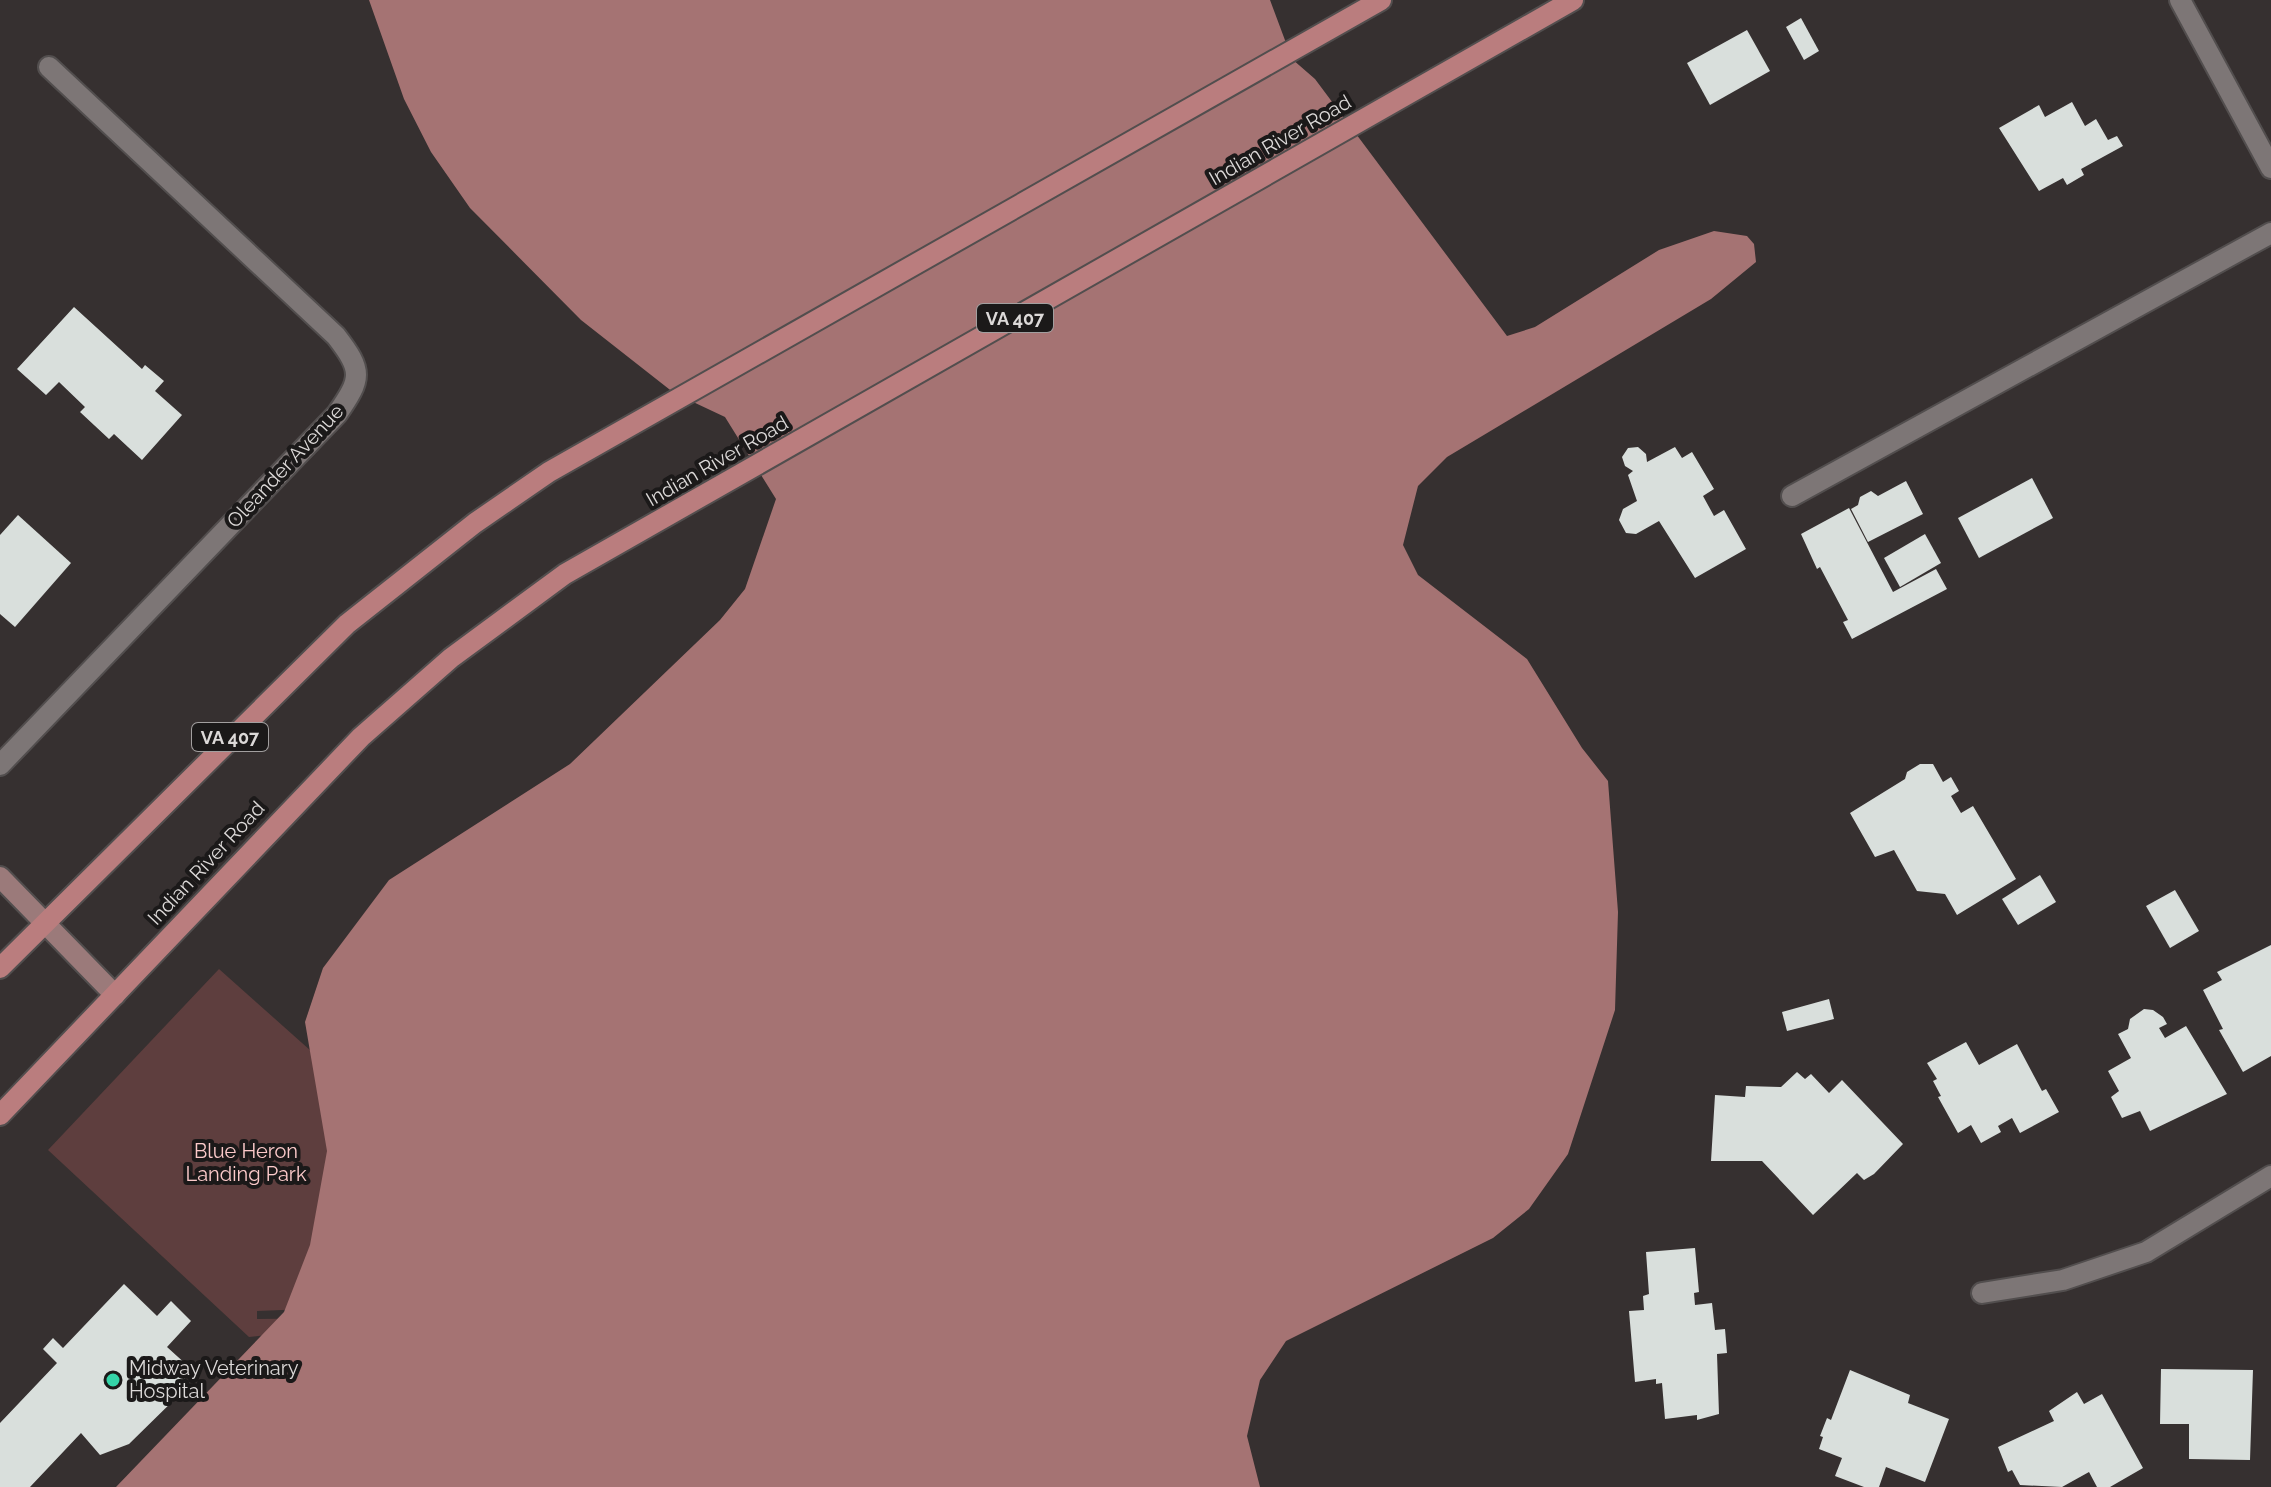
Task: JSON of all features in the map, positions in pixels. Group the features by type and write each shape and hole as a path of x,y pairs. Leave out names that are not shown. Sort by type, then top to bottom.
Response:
{"main road":[{"name":"VA 407","path":"0,968 347,624 475,523 549,472 1381,0"},
{"name":"Indian River Road","path":"0,1115 361,737 451,658 565,574 1573,0"}],"street":[{"path":"2180,0 2271,168"},
{"name":"Oleander Avenue","path":"0,765 337,414 356,386 356,361 336,336 49,67"},
{"path":"1792,496 2271,233"},
{"path":"0,877 115,995"},
{"path":"1982,1293 2063,1280 2146,1252 2271,1176"}],"green space":[{"name":"Blue Heron Landing Park","path":"219,969 320,1059 359,1307 257,1311 257,1319 422,1317 249,1337 48,1150"}],"shaded area":[{"path":"369,0 1270,0 1292,59 1315,79 1507,336 1535,327 1659,250 1714,231 1747,236 1754,244 1756,262 1711,299 1447,457 1418,486 1403,545 1418,575 1527,659 1582,748 1608,781 1618,912 1615,1010 1568,1154 1529,1209 1493,1238 1286,1341 1260,1380 1247,1436 1260,1487 116,1487 284,1312 310,1245 327,1151 305,1022 323,968 389,880 570,764 720,620 745,589 776,499 725,417 674,393 581,320 470,208 431,152 404,99"}],"building":[{"path":"1801,18 1819,51 1804,60 1786,27"},
{"path":"1747,30 1770,71 1710,105 1687,63"},
{"path":"2072,102 2085,126 2096,119 2108,140 2117,136 2123,146 2081,169 2084,175 2067,185 2063,178 2039,191 1999,128 2039,105 2045,117"},
{"path":"74,307 142,369 145,365 164,381 155,391 182,415 142,460 114,434 109,439 80,412 85,407 59,382 46,395 17,369"},
{"path":"1638,447 1646,454 1647,462 1675,447 1682,458 1692,452 1714,489 1703,496 1714,516 1724,510 1746,549 1695,578 1659,521 1636,534 1626,533 1619,520 1623,509 1637,501 1628,475 1633,471 1625,466 1622,457 1628,448"},
{"path":"2032,478 2053,518 1979,558 1958,518"},
{"path":"1906,481 1923,514 1868,542 1851,509 1858,505 1860,497 1871,491 1878,496"},
{"path":"1849,508 1893,592 1936,569 1947,589 1852,639 1843,622 1848,620 1820,567 1817,569 1801,534"},
{"path":"18,515 71,563 15,627 0,614 0,535"},
{"path":"1925,534 1941,563 1900,587 1884,558"},
{"path":"1920,764 1933,764 1943,782 1951,777 1959,791 1951,796 1961,813 1973,806 2016,879 1957,915 1945,894 1917,891 1894,850 1875,857 1850,813 1905,779 1907,772"},
{"path":"2040,875 2056,902 2018,925 2002,899"},
{"path":"2175,890 2199,931 2170,948 2146,906"},
{"path":"2271,945 2271,1056 2243,1072 2219,1030 2223,1029 2203,990 2222,980 2217,972"},
{"path":"1829,999 1834,1019 1787,1031 1782,1012"},
{"path":"2144,1009 2153,1010 2163,1017 2167,1024 2159,1028 2165,1038 2186,1026 2227,1094 2150,1131 2140,1111 2122,1118 2111,1097 2119,1091 2108,1071 2131,1058 2118,1034 2128,1029 2130,1019"},
{"path":"1966,1042 1979,1065 2017,1044 2042,1091 2046,1089 2059,1112 2020,1133 2012,1118 1998,1126 2001,1132 1981,1143 1971,1125 1958,1133 1938,1097 1941,1096 1933,1081 1937,1079 1927,1063"},
{"path":"1797,1072 1805,1079 1811,1074 1829,1093 1842,1080 1903,1144 1874,1174 1864,1180 1857,1173 1813,1215 1762,1161 1711,1161 1715,1095 1745,1097 1746,1086 1781,1087"},
{"path":"1695,1248 1699,1292 1694,1293 1695,1305 1712,1303 1715,1330 1725,1329 1727,1353 1717,1354 1719,1414 1697,1420 1697,1415 1665,1419 1662,1383 1656,1384 1656,1379 1635,1382 1629,1311 1644,1310 1643,1296 1649,1294 1646,1252"},
{"name":"Midway Veterinary Hospital","path":"124,1284 157,1316 171,1301 191,1321 167,1347 188,1366 181,1393 129,1444 100,1455 81,1433 30,1487 0,1487 0,1423 57,1363 43,1349 53,1338 63,1348"},
{"path":"2161,1369 2253,1370 2250,1460 2189,1459 2189,1424 2160,1424"},
{"path":"1850,1370 1910,1395 1908,1403 1949,1419 1925,1482 1886,1467 1879,1487 1864,1487 1835,1476 1842,1458 1819,1449 1823,1437 1820,1436 1827,1418 1831,1420"},
{"path":"2077,1392 2084,1404 2102,1394 2143,1468 2110,1487 2097,1487 2089,1472 2062,1487 2020,1485 2012,1470 2008,1472 1998,1447 2054,1421 2049,1411"}],"place":[{"name":"Midway Veterinary Hospital","path":"113,1380"}]}
